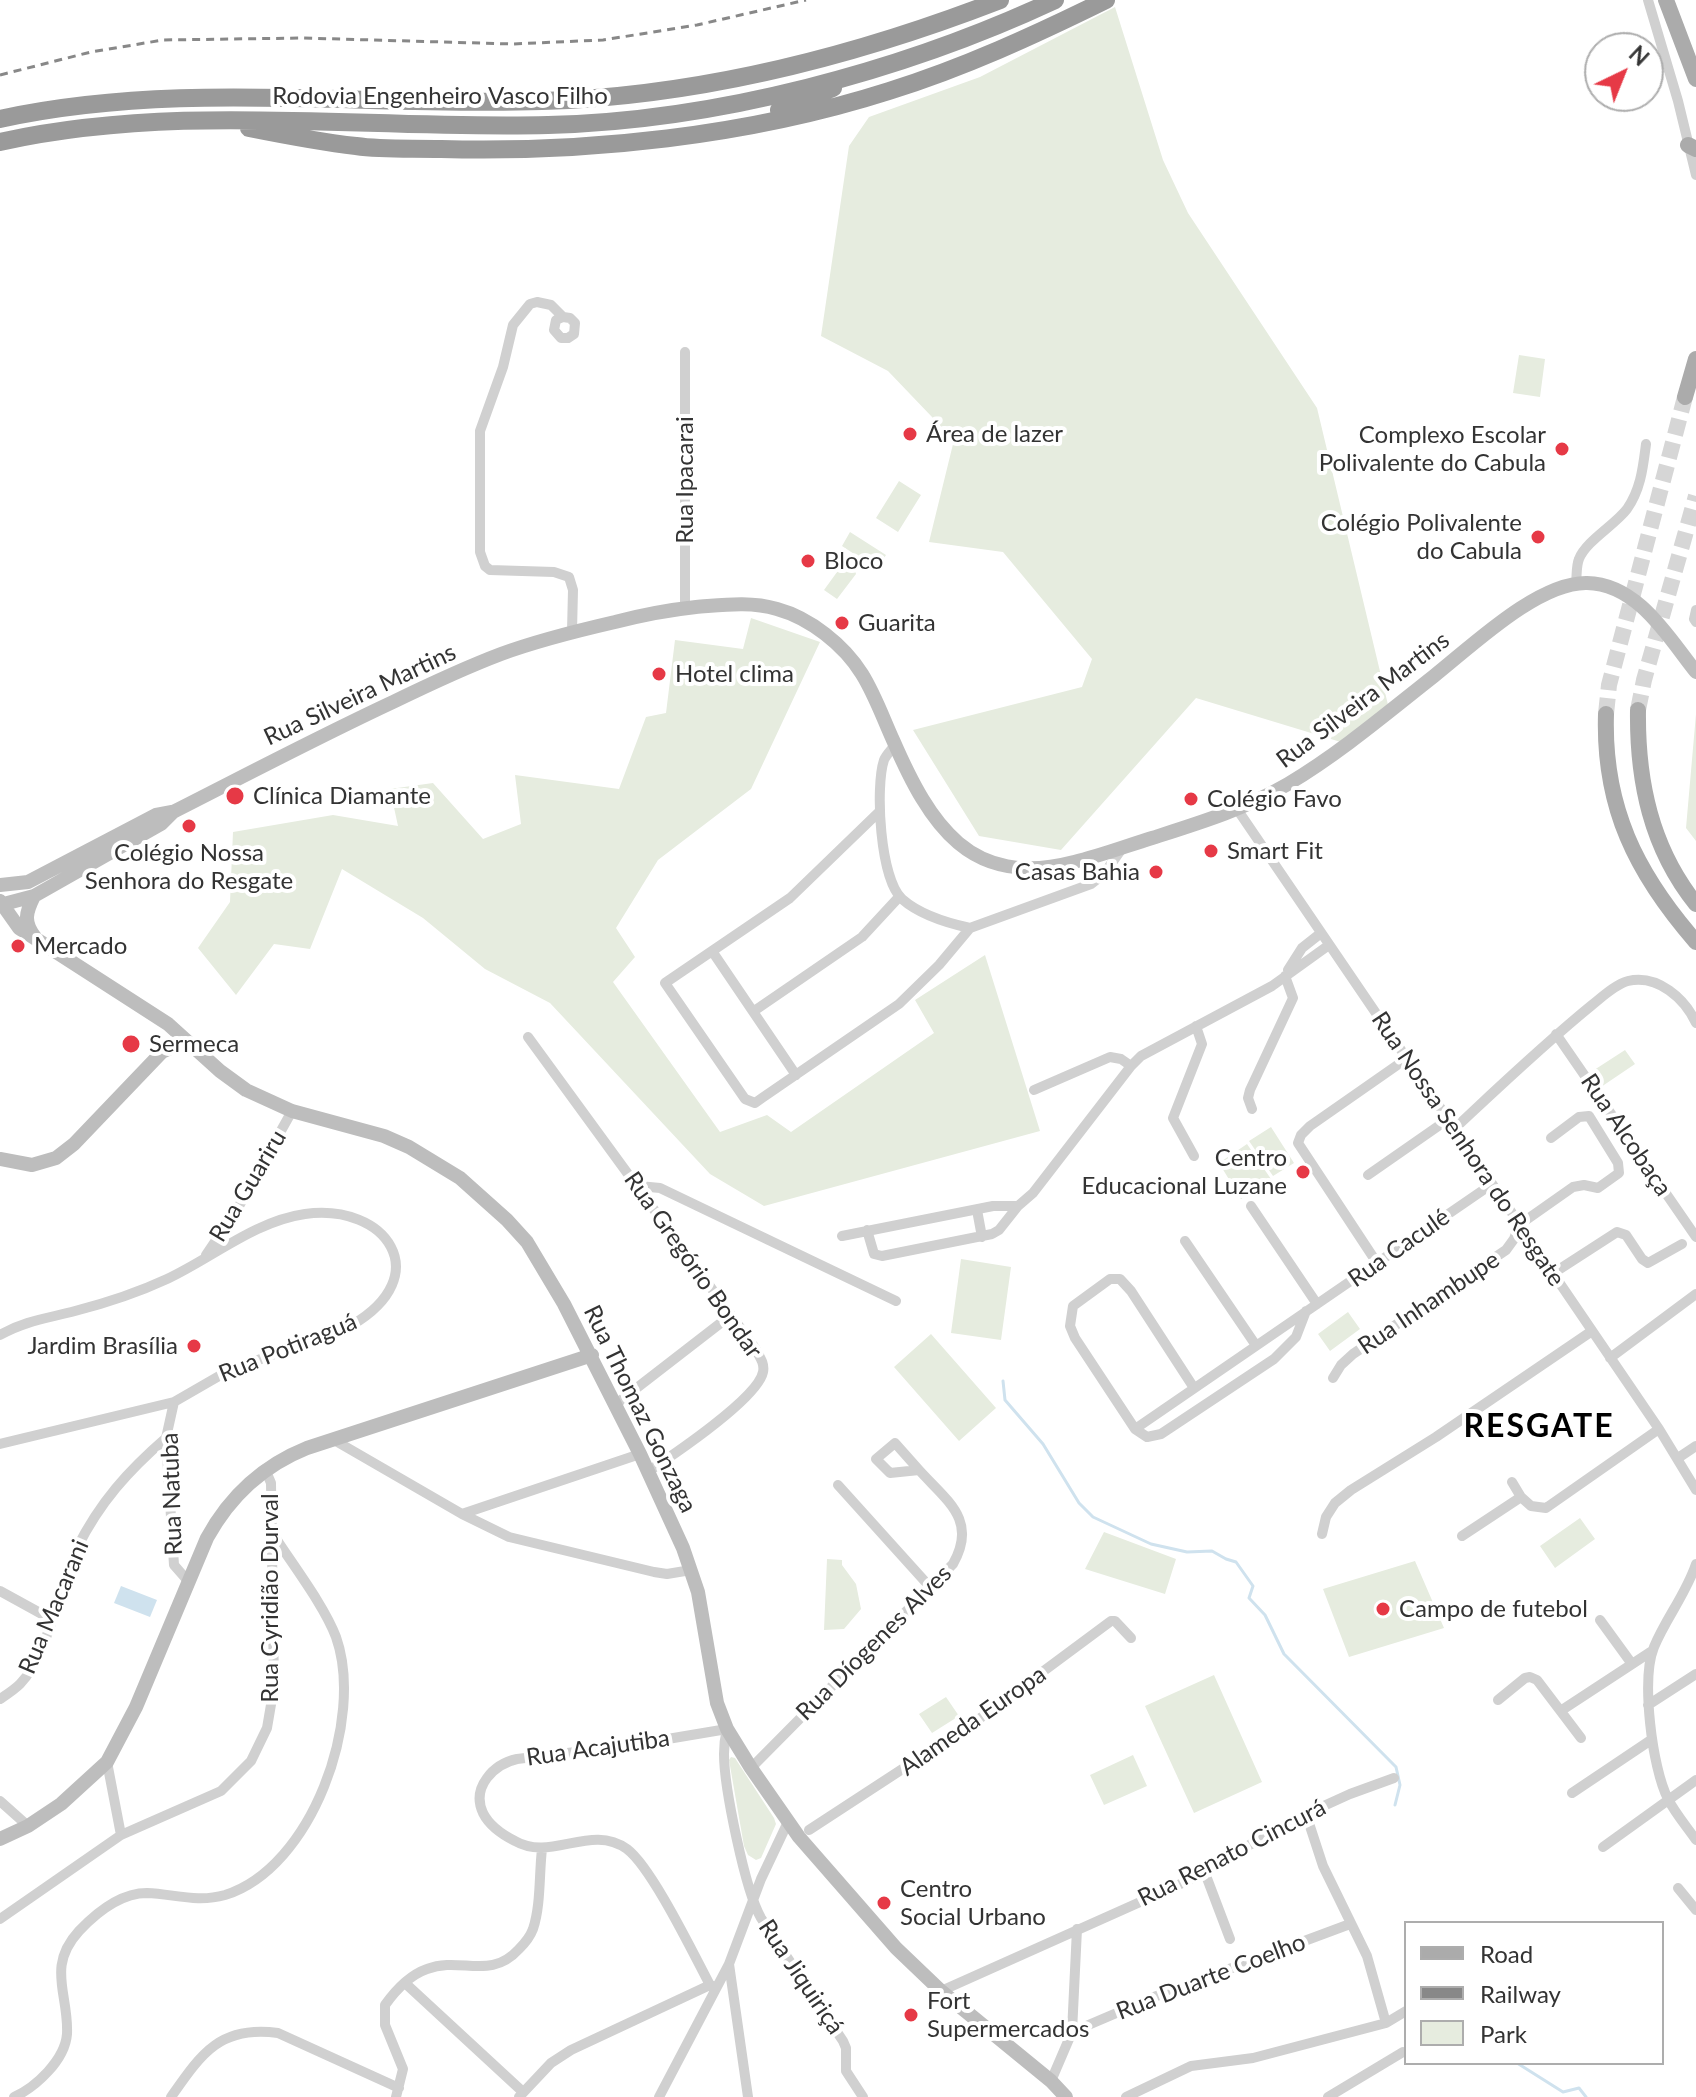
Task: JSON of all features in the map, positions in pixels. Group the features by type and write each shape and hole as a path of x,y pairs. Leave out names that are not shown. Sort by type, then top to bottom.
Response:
{"highway":[{"name":"Rodovia Engenheiro Vasco Filho","path":"0,119 104,103 179,98 540,101 650,94 830,57 922,29 1000,0"},
{"name":"Rodovia Engenheiro Vasco Filho","path":"0,142 107,126 211,120 295,119 497,125 591,124 655,117 734,103 877,67 965,37 1055,0"},
{"path":"211,120 360,147 478,150 594,145 735,127 814,112 926,79 1106,0"},
{"path":"735,127 820,94 877,67"}],"main road":[{"path":"1666,0 1696,79"},
{"path":"1685,397 1696,359"},
{"path":"1576,583 1609,587 1640,605 1654,618 1696,672"},
{"name":"Rua Silveira Martins","path":"0,885 28,882 156,815 173,812 358,717 498,655 572,631 641,615 736,603 781,610 822,632 845,653 859,670 914,786 943,830 964,848 985,861 1024,870 1074,862 1261,799 1312,769 1518,611 1559,587 1576,583"},
{"path":"1638,710 1638,755 1648,810 1662,846 1696,904"},
{"path":"1606,714 1608,774 1626,836 1649,882 1696,942"},
{"name":"Rua Silveira Martins","path":"1,904 34,896 161,824 173,812"},
{"path":"34,896 26,920 32,934 41,942"},
{"name":"Rua Thomaz Gonzaga","path":"1,904 19,928 168,1024 246,1090 292,1111 384,1136 422,1154 460,1178 527,1242 592,1355 649,1471 691,1570 702,1611 713,1687 727,1729 751,1768 788,1822 867,1916 941,1991 1051,2081 1066,2097"},
{"path":"157,1018 165,1034 162,1052"},
{"path":"0,1159 8,1163 32,1165 56,1158 74,1144 162,1052 179,1044 192,1047"},
{"path":"0,1839 28,1826 61,1804 107,1762 136,1707 188,1581 218,1518 245,1486 265,1469 288,1456 592,1355"}],"street":[{"path":"1648,0 1692,147 1696,175"},
{"path":"563,317 551,305 537,302 524,309 513,325 503,367 480,431 480,552 485,566 490,570 554,572 569,577 573,590 572,631"},
{"name":"Rua Ipacarai","path":"685,352 685,608"},
{"path":"1576,583 1579,559 1585,550 1614,523 1636,494 1646,444"},
{"path":"1696,610 1696,622"},
{"path":"895,745 884,760 880,811 881,834 891,880 899,897 933,917 970,928"},
{"path":"870,765 884,760"},
{"name":"Rua Nossa Senhora do Resgate","path":"1237,809 1659,1429 1696,1490"},
{"path":"880,811 807,884 665,983 745,1099 755,1103 909,996 970,928 1091,884 1104,874 1123,847"},
{"path":"754,1011 862,937 899,897"},
{"path":"1285,976 1302,948 1321,933"},
{"path":"867,1230 871,1249 877,1257 982,1237 999,1230 1033,1193 1141,1056 1272,986 1329,945"},
{"path":"712,951 796,1075"},
{"path":"1252,1109 1248,1098 1250,1090 1293,998 1285,976"},
{"path":"1368,1175 1451,1124 1556,1034 1627,981 1648,982 1672,991 1687,1005 1696,1023"},
{"path":"1194,1156 1173,1118 1202,1044 1196,1026"},
{"name":"Rua Alcobaça","path":"1556,1034 1696,1237"},
{"name":"Rua Gregório Bondar","path":"528,1037 761,1358 763,1366 759,1381 746,1397 649,1471"},
{"path":"1034,1090 1110,1057 1121,1059 1131,1066"},
{"path":"1377,1263 1300,1148 1299,1139 1310,1126 1406,1059"},
{"name":"Rua Guariru","path":"202,1260 239,1206 292,1111"},
{"name":"Rua Inhambupe","path":"1333,1378 1353,1354 1506,1250 1519,1225 1573,1187 1584,1185 1598,1188 1619,1173 1616,1159 1586,1115 1551,1138"},
{"name":"Rua Caculé","path":"1306,1311 1296,1337 1274,1359 1161,1434 1147,1437 1135,1429 1255,1344 1492,1184"},
{"path":"639,1186 660,1188 896,1301"},
{"path":"842,1236 977,1210 1018,1206"},
{"path":"1251,1206 1317,1304"},
{"path":"977,1210 982,1237"},
{"name":"Rua Potiraguá","path":"0,1335 16,1326 90,1307 165,1280 272,1223 304,1214 321,1213 356,1219 382,1234 391,1245 397,1272 390,1292 368,1315 352,1325 226,1372 174,1402 0,1444"},
{"path":"1552,1274 1617,1232 1626,1235 1646,1263 1682,1244"},
{"path":"1185,1241 1255,1344"},
{"path":"1135,1429 1075,1338 1070,1326 1070,1313 1077,1301 1110,1279 1120,1279 1194,1388"},
{"path":"1610,1358 1696,1294"},
{"path":"616,1404 731,1315"},
{"path":"1322,1534 1330,1510 1351,1490 1436,1437 1592,1331"},
{"name":"Rua Natuba","path":"174,1402 166,1438 174,1565 188,1581"},
{"path":"1512,1482 1531,1506 1546,1508 1659,1429"},
{"name":"Rua Macarani","path":"0,1699 21,1684 37,1659 73,1557 103,1504 128,1472 166,1438"},
{"path":"334,1440 498,1533 530,1544 654,1572 667,1574 691,1570"},
{"path":"1678,1458 1696,1446"},
{"path":"462,1514 640,1454"},
{"name":"Rua Cyridião Durval","path":"0,1919 121,1835 221,1791 244,1769 261,1745 274,1687 271,1483 265,1469"},
{"name":"Rua Díogenes Alves","path":"751,1768 953,1564 962,1546 964,1528 956,1512 919,1470"},
{"path":"838,1485 930,1587"},
{"path":"1462,1536 1521,1497"},
{"path":"14,2097 46,2073 65,2045 67,2027 61,1964 64,1951 84,1926 119,1900 133,1895 147,1893 202,1899 239,1890 282,1854 318,1803 342,1720 339,1649 329,1623 273,1534"},
{"path":"1562,1710 1652,1651 1692,1586 1696,1564"},
{"path":"0,1591 51,1619"},
{"path":"1600,1620 1632,1664"},
{"name":"Alameda Europa","path":"809,1830 979,1719 1111,1621 1115,1621 1131,1638"},
{"path":"1652,1651 1648,1705 1651,1740 1668,1800 1696,1840"},
{"path":"1648,1705 1696,1674"},
{"path":"1498,1700 1525,1678 1537,1680 1581,1738"},
{"name":"Rua Acajutiba","path":"542,1849 516,1842 500,1832 482,1812 480,1800 483,1785 496,1767 517,1759 626,1746 727,1729"},
{"name":"Rua Jiquiriçá","path":"727,1729 724,1758 735,1830 753,1900 761,1918 843,2041 846,2071 863,2097"},
{"path":"1572,1793 1651,1740"},
{"path":"107,1762 121,1835"},
{"name":"Rua Renato Cincurá","path":"941,1991 1205,1873 1306,1814 1394,1778"},
{"path":"1603,1847 1696,1780"},
{"path":"0,1801 28,1826"},
{"path":"1306,1814 1323,1866 1367,1956 1386,2023"},
{"path":"659,2097 712,1986 729,1964 788,1822"},
{"path":"171,2097 202,2054 214,2044 228,2037 263,2031 278,2033 398,2092 403,2069 383,2015 390,1998 425,1969 441,1965 495,1966 510,1959 528,1940 534,1927 542,1849 597,1839 613,1841 626,1849 639,1860 712,1986"},
{"path":"1205,1873 1230,1939"},
{"path":"1678,1888 1696,1910"},
{"name":"Rua Duarte Coelho","path":"1072,2032 1154,1997 1350,1924"},
{"path":"1051,2081 1072,2032 1077,1929"},
{"path":"729,1964 748,2097"},
{"path":"405,1983 521,2094 551,2063 571,2050 712,1986"},
{"path":"1126,2097 1191,2066 1253,2058 1386,2023 1404,2012"},
{"path":"1328,2097 1403,2052"}],"green space":[{"path":"1115,7 1163,160 1188,213 1317,408 1389,709 1344,743 1196,698 1061,850 979,836 913,730 1082,687 1092,659 1003,552 929,542 954,440 888,371 821,336 849,146 869,117 980,77"},
{"path":"1519,355 1545,359 1540,397 1513,393"},
{"path":"899,481 921,495 898,532 876,518"},
{"path":"850,532 886,555 877,569 842,546"},
{"path":"845,561 854,567 856,574 837,599 824,590"},
{"path":"751,618 820,642 751,789 658,860 616,928 635,957 613,982 720,1132 767,1115 791,1132 934,1033 915,1000 985,955 1040,1131 764,1206 710,1174 550,1003 485,969 423,918 342,869 310,949 274,944 236,995 198,948 230,902 233,832 333,815 398,826 390,789 433,783 483,839 521,824 515,775 619,789 646,717 666,713 675,640 743,649"},
{"path":"1696,714 1696,841 1686,828"},
{"path":"1625,1050 1635,1064 1601,1087 1591,1072"},
{"path":"1271,1127 1294,1163 1273,1176 1249,1141"},
{"path":"1247,1144 1271,1179 1241,1199 1219,1163"},
{"path":"961,1259 1011,1267 1001,1340 951,1333"},
{"path":"1348,1312 1360,1329 1330,1351 1318,1334"},
{"path":"931,1334 996,1408 959,1441 894,1367"},
{"path":"1580,1518 1595,1539 1555,1568 1540,1546"},
{"path":"1104,1532 1176,1559 1165,1594 1085,1569"},
{"path":"827,1559 842,1560 842,1565 856,1584 861,1609 844,1629 824,1630"},
{"name":"Campo de futebol","path":"1415,1561 1444,1628 1349,1657 1323,1589"},
{"path":"1214,1675 1262,1782 1194,1813 1145,1706"},
{"path":"946,1697 959,1716 932,1733 919,1714"},
{"path":"1133,1755 1147,1786 1104,1805 1090,1775"},
{"path":"735,1758 776,1824 761,1858 756,1860 748,1855 744,1846 729,1760"}],"water":[{"path":"121,1586 157,1600 150,1617 114,1603"}],"waterway":[{"path":"1003,1381 1005,1400 1043,1444 1079,1503 1093,1517 1151,1544 1187,1552 1212,1551 1236,1562 1253,1586 1249,1598 1265,1615 1284,1654 1396,1767 1400,1785 1395,1805"},
{"path":"1520,2065 1563,2092 1579,2088 1586,2097"}],"tunnel":[{"path":"1606,714 1609,685 1685,397"},
{"path":"1638,710 1696,496"}],"railway":[{"path":"0,75 91,52 163,40 303,38 513,44 603,40 697,25 806,0"}],"place":[{"name":"Área de lazer","path":"910,434"},
{"name":"Complexo Escolar Polivalente do Cabula","path":"1562,449"},
{"name":"Colégio Polivalente do Cabula","path":"1538,537"},
{"name":"Bloco","path":"808,561"},
{"name":"Guarita","path":"842,623"},
{"name":"Hotel clima","path":"659,674"},
{"name":"Clínica Diamante","path":"235,796"},
{"name":"Colégio Favo","path":"1191,799"},
{"name":"Colégio Nossa Senhora do Resgate","path":"189,826"},
{"name":"Smart Fit","path":"1211,851"},
{"name":"Casas Bahia","path":"1156,872"},
{"name":"Mercado","path":"18,946"},
{"name":"Sermeca","path":"131,1044"},
{"name":"Centro Educacional Luzane","path":"1303,1172"},
{"name":"Jardim Brasília","path":"194,1346"},
{"name":"Campo de futebol","path":"1383,1609"},
{"name":"Centro Social Urbano","path":"884,1903"},
{"name":"Fort Supermercados","path":"911,2015"}],"district":[{"name":"RESGATE","path":"1539,1427"}]}
